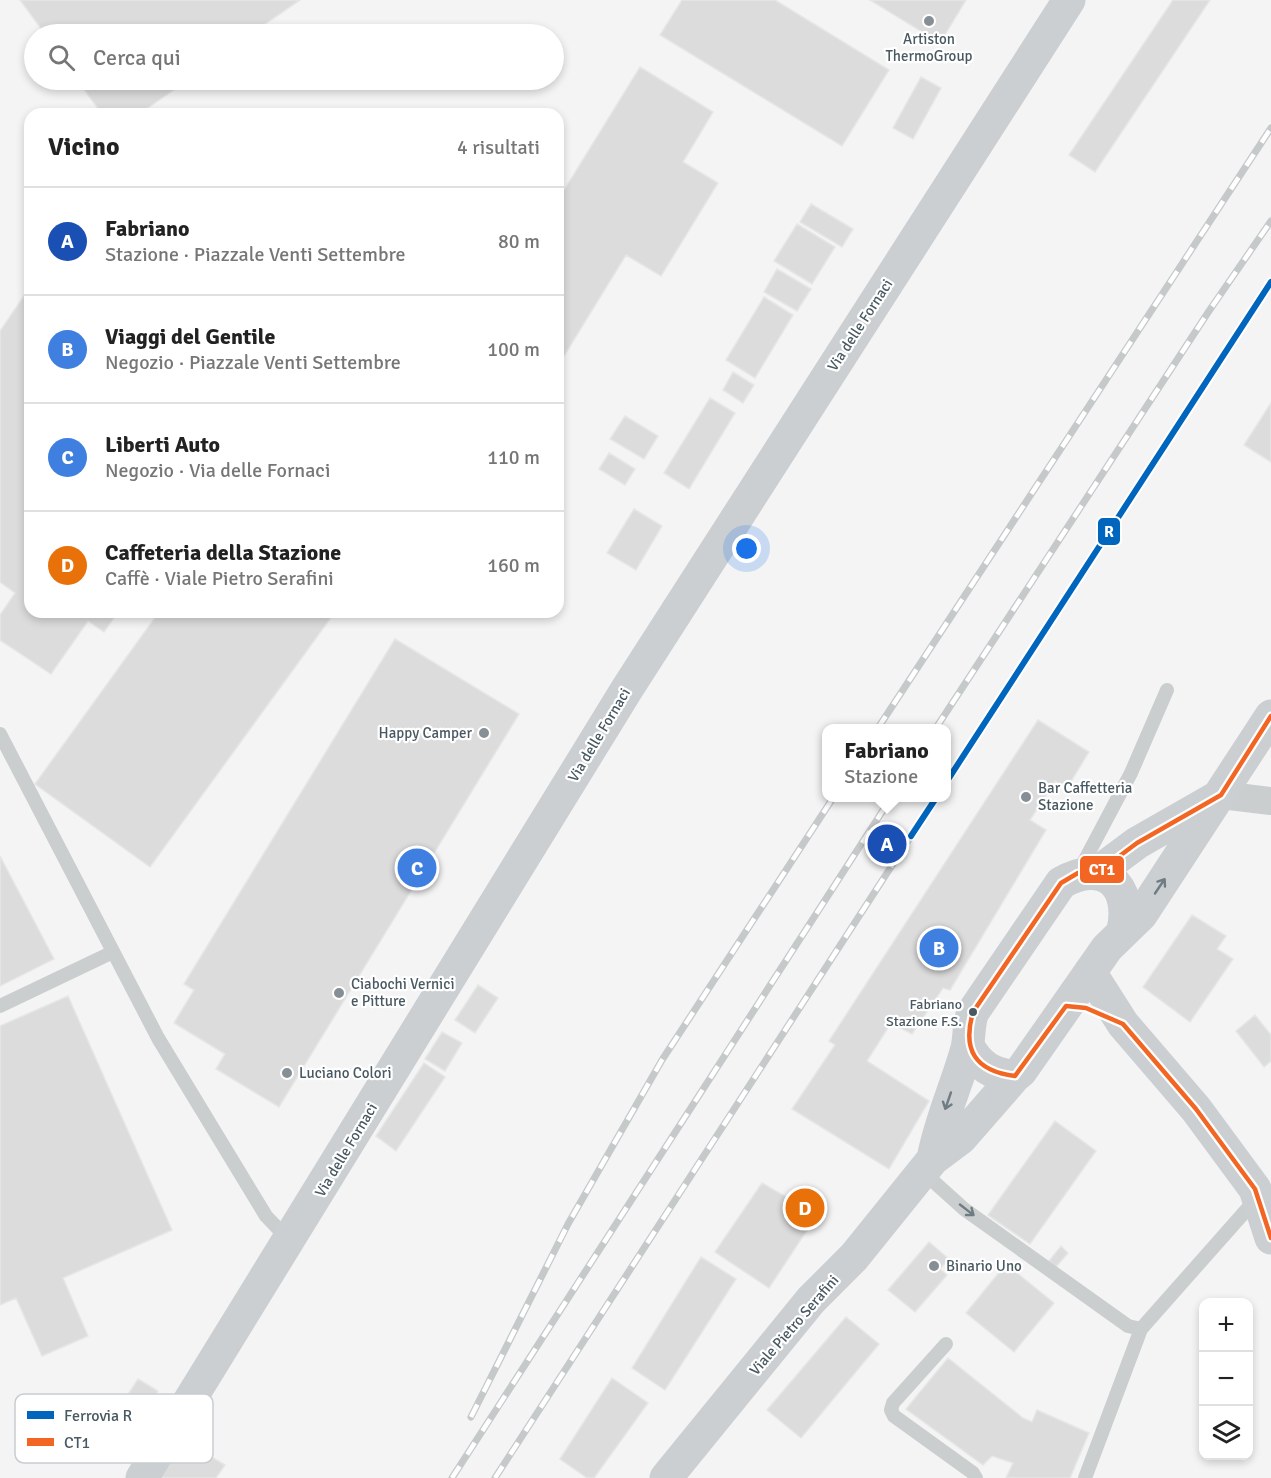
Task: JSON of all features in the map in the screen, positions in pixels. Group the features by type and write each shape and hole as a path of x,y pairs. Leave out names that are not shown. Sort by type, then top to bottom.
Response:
{"street":[{"name":"Via delle Fornaci","path":"194,1394 627,689 1069,0"},
{"path":"928,1165 961,1138 1015,1076 1090,972 1123,930 1141,915 1271,717"},
{"path":"928,1165 968,1046 968,1025 984,994 1061,883 1088,873 1221,795 1271,801"},
{"path":"1088,873 1109,878 1122,897 1126,916 1123,930"},
{"path":"1090,972 1123,1024 1196,1109 1255,1189 1271,1238"},
{"path":"1066,1006 1086,1008 1123,1024"},
{"path":"968,1046 987,1070 1001,1076 1015,1076"},
{"name":"Viale Pietro Serafini","path":"666,1478 811,1300 854,1257 928,1165"},
{"name":"Via delle Fornaci","path":"142,1478 151,1463"}],"lane":[{"path":"1088,873 1167,690"},
{"path":"0,734 158,1038 266,1216 290,1241"},
{"path":"0,1006 113,952"},
{"path":"928,1165 964,1209 1134,1328"},
{"path":"1085,1478 1134,1328 1258,1197"},
{"path":"946,1344 893,1403 891,1410 894,1416 973,1473 976,1478"}],"building":[{"path":"20,0 300,0 265,24 38,24"},
{"path":"682,0 775,0 889,70 842,146 660,35"},
{"name":"Artiston ThermoGroup","path":"870,0 966,0 940,43"},
{"path":"1173,0 1210,0 1095,172 1069,155"},
{"path":"640,67 713,112 683,162 718,183 661,276 626,255 564,356 564,190"},
{"path":"921,77 941,88 913,139 893,128"},
{"path":"84,90 174,90 148,108 98,108"},
{"path":"811,204 853,229 842,247 800,222"},
{"path":"797,224 835,247 812,284 774,261"},
{"path":"777,269 811,289 797,311 764,292"},
{"path":"24,296 24,618 114,618 104,632 88,621 51,674 0,640 0,615 15,593 0,582 0,331"},
{"path":"764,297 793,315 755,378 726,360"},
{"path":"733,372 754,385 743,403 723,390"},
{"path":"710,398 735,413 689,489 664,473"},
{"path":"1271,403 1271,462 1244,445"},
{"path":"625,416 658,436 644,459 610,439"},
{"path":"609,453 635,469 625,485 599,469"},
{"path":"634,509 662,526 636,570 607,553"},
{"path":"155,618 331,618 150,867 35,784"},
{"path":"395,639 519,714 279,1107 216,1069 225,1054 174,1023 194,990 184,984"},
{"path":"1038,720 1089,752 1067,788 1055,781 1030,820 1046,830 950,990 943,988 912,1034 891,1023 867,1061 929,1101 889,1169 792,1109 835,1045 829,1041"},
{"path":"0,856 54,959 0,986"},
{"path":"1192,915 1226,936 1217,949 1233,959 1190,1022 1143,987"},
{"path":"478,985 498,998 475,1033 455,1020"},
{"path":"68,996 172,1230 63,1278 88,1336 42,1356 16,1298 0,1305 0,1026"},
{"path":"1255,1015 1271,1035 1271,1061 1264,1067 1236,1031"},
{"path":"442,1032 462,1043 445,1071 425,1059"},
{"path":"424,1063 445,1077 396,1151 376,1136"},
{"path":"1055,1121 1096,1151 1030,1244 988,1215"},
{"path":"762,1183 817,1215 769,1288 715,1252"},
{"path":"929,1242 949,1259 940,1269 947,1275 915,1312 888,1290"},
{"path":"1061,1246 1068,1253 1056,1267 1049,1261"},
{"path":"701,1257 736,1279 665,1390 632,1368"},
{"path":"1006,1264 1054,1303 1014,1352 966,1313"},
{"path":"846,1317 879,1344 801,1438 767,1410"},
{"path":"948,1358 1023,1418 1032,1422 1037,1410 1089,1433 1070,1478 1006,1478 1013,1463 992,1456 983,1465 906,1409"},
{"path":"612,1378 648,1403 594,1478 587,1478 560,1459"},
{"path":"138,1379 158,1391 156,1394 128,1394"},
{"path":"213,1458 225,1465 216,1478 159,1478 169,1463 213,1463"}],"railway":[{"path":"881,724 1271,128"},
{"path":"939,724 1209,311 1271,221"},
{"path":"471,1417 568,1224 662,1060 830,802"},
{"path":"452,1478 888,802"},
{"path":"495,1478 911,836"}],"rail line":[{"name":"R","path":"951,775 1271,282"},
{"name":"R","path":"911,836 933,802"}],"transit line":[{"name":"CT1","path":"1271,716 1221,795 1137,843 1098,872 1078,873 1061,883 973,1012 969,1037 971,1048 981,1064 1001,1073 1015,1076 1066,1006 1086,1008 1123,1024 1196,1109 1255,1189 1271,1238"}],"place":[{"name":"Artiston ThermoGroup","path":"929,21"},
{"name":"Happy Camper","path":"484,733"},
{"name":"Bar Caffetteria Stazione","path":"1026,797"},
{"name":"Fabriano","path":"887,844"},
{"name":"Liberti Auto","path":"417,868"},
{"name":"Viaggi del Gentile","path":"939,948"},
{"name":"Ciabochi Vernici e Pitture","path":"339,993"},
{"name":"Fabriano Stazione F.S.","path":"973,1012"},
{"name":"Luciano Colori","path":"287,1073"},
{"name":"Caffeteria della Stazione","path":"805,1208"},
{"name":"Binario Uno","path":"934,1266"}]}
